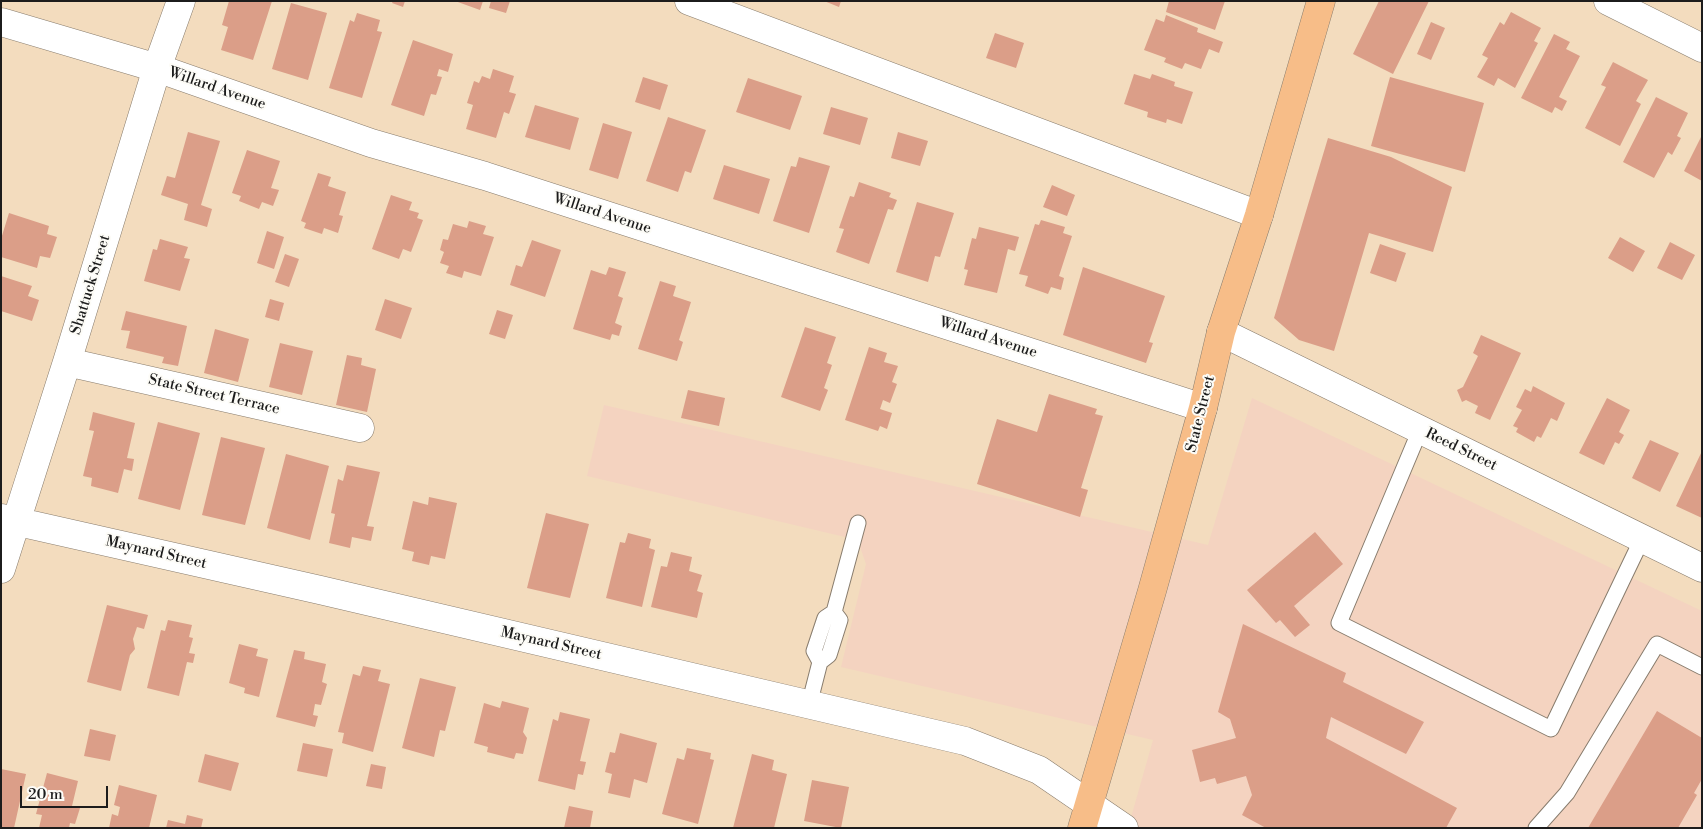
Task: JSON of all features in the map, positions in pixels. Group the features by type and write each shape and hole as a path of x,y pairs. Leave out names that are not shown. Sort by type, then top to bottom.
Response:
{"main road":[{"name":"State Street","path":"1085,815 1152,591 1203,408 1221,332 1259,215 1322,1"}],"street":[{"name":"Shattuck Street","path":"1,569 8,520 67,362 157,68 181,1"},
{"path":"689,1 1259,215"},
{"path":"1608,1 1702,48"},
{"name":"Willard Avenue","path":"1,22 157,68 371,143 485,176 1203,408"},
{"name":"Reed Street","path":"1221,332 1702,568"},
{"name":"State Street Terrace","path":"67,362 360,428"},
{"name":"Maynard Street","path":"8,520 330,592 965,741 1039,770 1085,815 1124,828"}],"lane":[{"path":"1420,430 1339,623 1551,729 1642,539"},
{"path":"810,705 820,662 829,655 840,620 834,612 858,523"},
{"path":"1536,828 1567,793 1658,644 1702,667"}],"shaded area":[{"path":"1252,398 1702,611 1702,828 1128,828 1153,740 841,667 866,564 860,547 845,537 587,476 604,405 1208,545"}],"building":[{"path":"229,1 272,1 253,60 221,50 228,27 222,25"},
{"path":"393,1 405,1 403,7 392,3"},
{"path":"455,1 483,1 480,10"},
{"path":"491,1 510,1 506,13 489,8"},
{"path":"824,1 841,1 839,7"},
{"path":"1169,1 1225,1 1215,30 1166,12"},
{"path":"1379,1 1429,1 1393,74 1353,54"},
{"path":"291,3 327,13 308,80 272,69"},
{"path":"1511,12 1541,28 1534,41 1538,43 1515,88 1498,78 1494,86 1477,77 1488,58 1482,55 1500,22 1504,25"},
{"path":"357,13 380,20 377,31 382,32 362,98 329,88 350,20 354,22"},
{"path":"1166,15 1198,28 1197,32 1223,42 1219,53 1209,49 1201,69 1185,63 1182,69 1164,62 1166,58 1144,50 1156,19 1164,22"},
{"path":"1431,22 1445,28 1431,60 1417,54"},
{"path":"995,33 1024,43 1016,68 986,58"},
{"path":"1554,34 1570,42 1566,49 1580,56 1559,97 1567,101 1562,111 1555,107 1552,113 1521,98"},
{"path":"413,40 453,54 448,72 439,69 437,76 442,77 436,95 431,94 424,116 391,105"},
{"path":"1613,62 1648,80 1636,101 1641,104 1620,146 1585,128 1606,87 1601,85"},
{"path":"493,69 514,76 509,92 516,94 509,114 504,112 496,138 466,129 473,105 467,103 474,81 479,83 482,76 490,79"},
{"path":"1134,74 1150,79 1152,74 1175,82 1174,86 1193,92 1182,124 1167,119 1166,123 1147,117 1148,112 1124,104"},
{"path":"643,77 668,85 660,110 635,102"},
{"path":"1390,77 1484,103 1465,172 1371,146"},
{"path":"748,78 802,96 790,130 736,112"},
{"path":"1656,97 1688,113 1677,136 1681,138 1672,155 1668,152 1654,178 1623,162"},
{"path":"535,105 579,118 570,150 525,137"},
{"path":"831,107 868,118 860,145 823,134"},
{"path":"668,117 706,130 691,173 685,171 678,192 646,181"},
{"path":"603,123 632,132 618,179 589,170"},
{"path":"188,132 220,141 201,205 212,209 207,227 184,220 188,204 161,195 167,176 175,178"},
{"path":"898,132 928,141 920,166 891,158"},
{"path":"1702,135 1702,181 1684,171"},
{"path":"1328,138 1391,157 1452,187 1433,252 1369,233 1334,351 1299,340 1274,318"},
{"path":"247,150 280,161 271,188 279,190 273,206 262,202 259,209 239,201 241,196 232,193"},
{"path":"799,157 830,166 809,233 773,221 791,166 796,167"},
{"path":"724,165 770,179 759,214 713,199"},
{"path":"318,173 331,177 328,186 346,192 339,215 343,216 338,233 324,228 322,234 304,228 306,223 301,221"},
{"path":"859,182 891,193 889,197 897,200 893,210 888,209 869,264 836,252 844,229 839,228 850,196 854,197"},
{"path":"1052,185 1075,195 1067,216 1043,207"},
{"path":"391,195 412,202 409,210 419,213 417,218 423,220 411,252 403,249 399,259 372,249"},
{"path":"917,202 954,213 940,257 935,256 928,282 896,272"},
{"path":"9,213 49,226 47,234 57,237 50,258 40,256 37,268 1,257 1,239"},
{"path":"1041,220 1065,227 1063,233 1072,236 1059,276 1064,278 1061,290 1051,287 1048,294 1025,286 1028,276 1019,274 1035,224 1039,225"},
{"path":"469,221 486,226 483,234 494,237 481,276 464,271 462,278 446,273 449,266 440,263 444,252 440,250 443,239 448,240 453,224 467,228"},
{"path":"979,227 1019,237 1015,251 1008,249 997,293 964,285 968,270 964,269 972,238 976,239"},
{"path":"267,231 284,237 274,269 257,263"},
{"path":"1620,237 1645,251 1633,272 1608,258"},
{"path":"160,239 188,247 184,258 190,259 180,291 144,281 153,249 157,250"},
{"path":"532,240 561,250 545,297 510,285 516,265 522,267"},
{"path":"1670,242 1695,255 1682,280 1657,268"},
{"path":"1380,244 1406,253 1396,282 1370,273"},
{"path":"285,254 299,259 289,287 275,282"},
{"path":"609,267 626,272 618,296 623,298 615,323 622,326 619,336 612,334 610,340 573,329 591,270 606,275"},
{"path":"1083,267 1165,296 1149,342 1153,343 1146,363 1063,335"},
{"path":"1,276 32,286 28,296 39,300 32,321 1,311"},
{"path":"660,281 676,286 673,296 691,302 679,340 683,342 677,361 638,349"},
{"path":"270,299 284,303 279,321 265,317"},
{"path":"385,299 412,308 401,339 375,330"},
{"path":"497,310 513,315 505,339 489,334"},
{"path":"126,311 187,326 178,366 162,363 164,357 126,348 130,331 121,330"},
{"path":"805,327 836,337 827,363 832,365 824,388 828,390 820,411 781,397"},
{"path":"215,329 249,339 238,382 204,373"},
{"path":"1481,335 1521,353 1490,420 1475,413 1478,406 1466,400 1462,402 1457,390 1463,387 1478,356 1473,353"},
{"path":"280,343 313,351 302,395 269,387"},
{"path":"869,347 887,353 884,362 898,366 892,382 897,384 890,403 883,400 880,409 892,413 887,429 880,426 878,431 845,420"},
{"path":"347,355 362,358 361,365 376,369 367,412 336,405"},
{"path":"1533,386 1565,403 1557,421 1551,418 1541,438 1537,436 1534,442 1516,432 1518,428 1513,426 1522,410 1516,407 1525,389 1531,392"},
{"path":"688,390 725,398 719,426 681,418"},
{"path":"1049,394 1097,409 1095,414 1103,416 1081,488 1088,490 1080,517 977,484 997,419 1037,432"},
{"path":"1607,398 1630,410 1619,432 1624,435 1619,444 1615,442 1604,465 1579,453"},
{"path":"93,412 135,423 127,458 134,459 132,471 124,469 118,493 91,486 92,478 83,476 94,431 89,430"},
{"path":"158,422 200,433 180,510 138,499"},
{"path":"221,437 265,448 245,525 202,515"},
{"path":"1650,440 1679,453 1660,492 1632,478"},
{"path":"1702,451 1702,518 1676,506"},
{"path":"286,454 329,466 310,540 267,528"},
{"path":"347,465 380,472 367,526 374,527 371,541 352,537 350,548 329,543 335,514 331,513 338,479 343,481"},
{"path":"429,497 457,503 445,559 431,556 429,565 412,561 414,552 402,549 413,501 428,505"},
{"path":"546,513 589,524 570,598 527,588"},
{"path":"1315,532 1343,564 1294,606 1310,625 1295,637 1280,620 1276,623 1247,590"},
{"path":"628,533 651,539 649,548 655,550 642,607 606,598 620,542 625,543"},
{"path":"671,552 692,557 689,571 702,575 697,591 703,593 697,618 651,607 661,566 667,567"},
{"path":"107,605 148,615 144,629 137,627 133,639 135,649 130,655 121,691 87,682"},
{"path":"168,620 192,625 189,637 193,638 189,653 195,654 193,663 187,662 179,696 147,688 161,630 165,631"},
{"path":"1243,624 1346,673 1343,682 1424,722 1406,754 1331,717 1326,738 1457,808 1446,828 1266,828 1242,815 1252,795 1246,776 1217,784 1215,778 1200,782 1192,750 1236,738 1230,719 1218,712"},
{"path":"239,644 258,649 256,656 268,659 259,697 244,693 245,688 229,683"},
{"path":"294,650 305,652 304,659 326,664 322,682 327,684 321,705 315,704 313,715 318,716 315,727 276,717"},
{"path":"363,666 381,670 378,681 390,684 373,752 342,743 344,733 338,732 353,674 360,676"},
{"path":"420,678 456,687 445,731 440,730 434,757 402,748"},
{"path":"502,701 529,708 523,732 527,738 523,754 516,753 514,759 487,752 488,747 474,743 484,703 500,708"},
{"path":"1657,711 1702,738 1702,779 1694,793 1697,795 1678,828 1588,828"},
{"path":"560,712 590,719 580,761 586,762 583,775 578,774 575,790 538,781 553,719 558,721"},
{"path":"90,729 116,735 110,761 84,756"},
{"path":"620,733 657,743 647,783 634,779 630,798 608,793 612,774 605,772 610,752 615,753"},
{"path":"303,743 333,749 327,777 297,771"},
{"path":"687,748 711,753 710,759 714,760 698,824 662,814 677,758 684,760"},
{"path":"205,754 239,763 231,791 198,782"},
{"path":"752,754 774,760 772,770 787,774 774,828 733,828"},
{"path":"371,764 386,767 382,789 366,786"},
{"path":"1,769 26,774 14,828 1,827"},
{"path":"47,773 78,781 72,806 80,808 75,824 70,823 69,828 39,828 42,815 36,814"},
{"path":"812,780 849,787 841,828 804,821"},
{"path":"119,785 157,795 149,828 109,828 112,814 118,816 120,807 114,805"},
{"path":"569,806 593,811 590,828 564,828"},
{"path":"187,815 203,819 201,828 166,828 168,820 185,824"}]}
